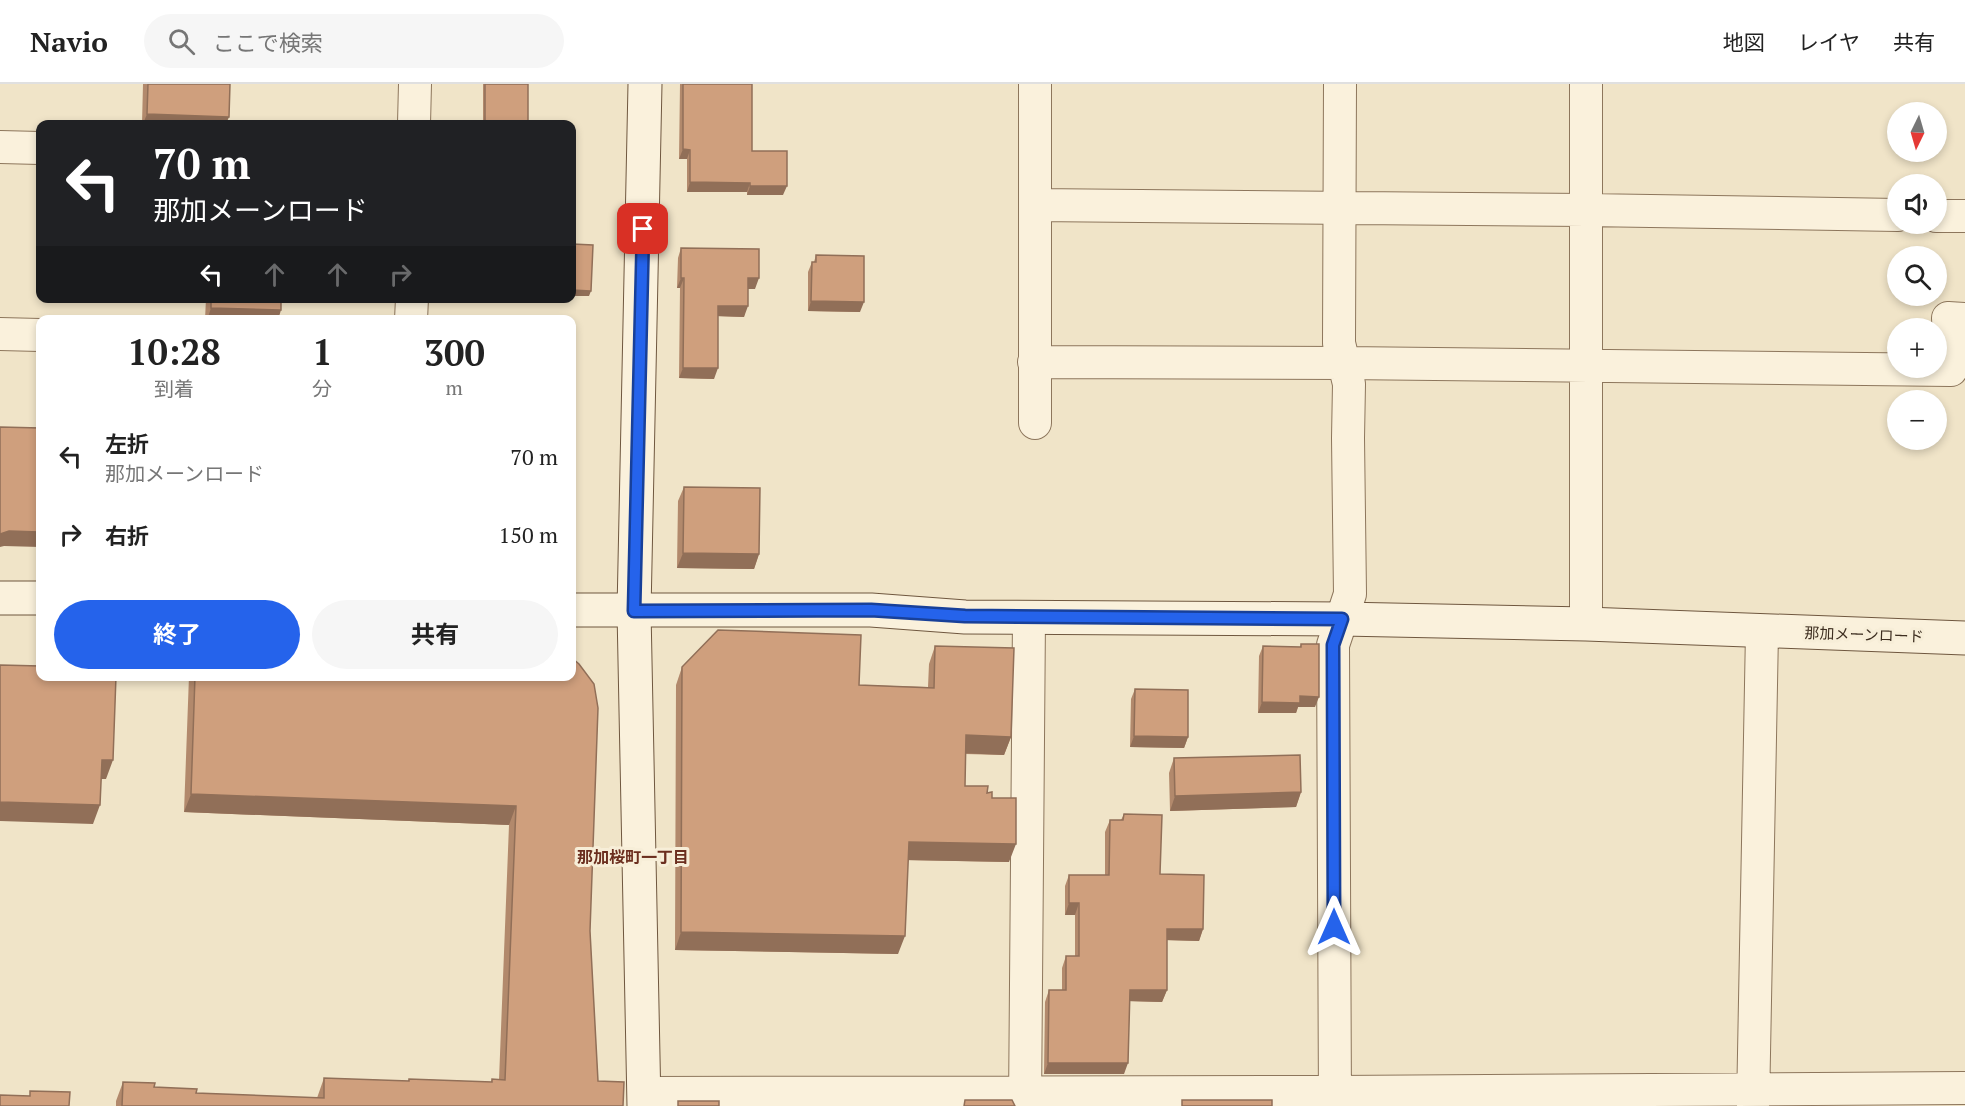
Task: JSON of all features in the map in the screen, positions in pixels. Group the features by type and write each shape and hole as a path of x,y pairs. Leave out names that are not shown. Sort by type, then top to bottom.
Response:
{"street":[{"path":"414,120 415,84"},
{"path":"645,84 634,611 644,1099 1753,1097 1965,1088"},
{"path":"1035,84 1035,423"},
{"path":"1335,1099 1333,645 1350,594 1349,384 1339,343 1340,84"},
{"path":"1586,84 1586,624"},
{"path":"0,147 36,148"},
{"path":"1035,205 1887,215"},
{"path":"1947,216 1965,216"},
{"path":"1034,362 1951,370 1948,318 1965,319"},
{"path":"0,334 36,335"},
{"path":"0,598 36,598"},
{"path":"576,610 871,610 1029,618 1342,619"},
{"path":"1025,1099 1029,618"},
{"name":"那加メーンロード","path":"1342,619 1586,624 1965,638"},
{"path":"1753,1097 1762,632"}],"building":[{"path":"148,84 230,84 229,117 147,114"},
{"path":"485,84 528,84 528,120 485,120"},
{"path":"683,84 752,84 752,151 787,151 787,186 690,182 690,150 683,149"},
{"path":"576,244 593,245 591,291 576,290"},
{"path":"681,248 759,249 759,278 748,278 748,306 718,306 718,368 683,368 684,278 681,278"},
{"path":"816,255 864,256 864,302 811,301 812,262 816,262"},
{"path":"211,303 281,303 281,310 211,308"},
{"path":"0,427 36,428 36,532 9,531 0,534"},
{"path":"684,487 760,488 759,554 683,553"},
{"path":"718,630 861,635 859,685 934,688 935,646 1014,648 1011,737 966,735 965,786 988,786 987,793 992,792 992,798 1016,798 1016,844 909,842 905,936 681,932 682,667"},
{"path":"1301,644 1319,644 1319,697 1300,696 1300,703 1262,702 1263,646 1301,647"},
{"path":"576,661 594,684 598,708 590,931 598,1081 624,1082 623,1106 122,1106 123,1082 155,1083 154,1087 197,1089 196,1093 324,1098 324,1078 492,1082 492,1079 505,1080 516,806 191,794 195,681 576,681"},
{"path":"0,665 36,666 36,681 116,681 113,760 102,760 100,805 0,802"},
{"path":"1135,689 1188,690 1188,737 1134,736"},
{"path":"1300,755 1301,792 1175,796 1174,758"},
{"path":"1124,814 1162,815 1160,874 1204,875 1203,929 1167,929 1167,990 1130,990 1128,1063 1048,1063 1049,990 1066,990 1066,956 1079,956 1079,903 1069,903 1069,875 1109,875 1110,820 1123,820"},
{"path":"30,1091 70,1092 69,1106 0,1106 0,1095 30,1096"},
{"path":"965,1100 1012,1100 1015,1106 964,1106"},
{"path":"1182,1100 1272,1100 1272,1106 1182,1106"},
{"path":"678,1101 719,1101 719,1106 678,1106"}],"district":[{"name":"那加桜町一丁目","path":"633,857"}],"route":[{"path":"643,229 634,611 871,610 1029,618 1342,619 1333,645 1334,927"}]}
